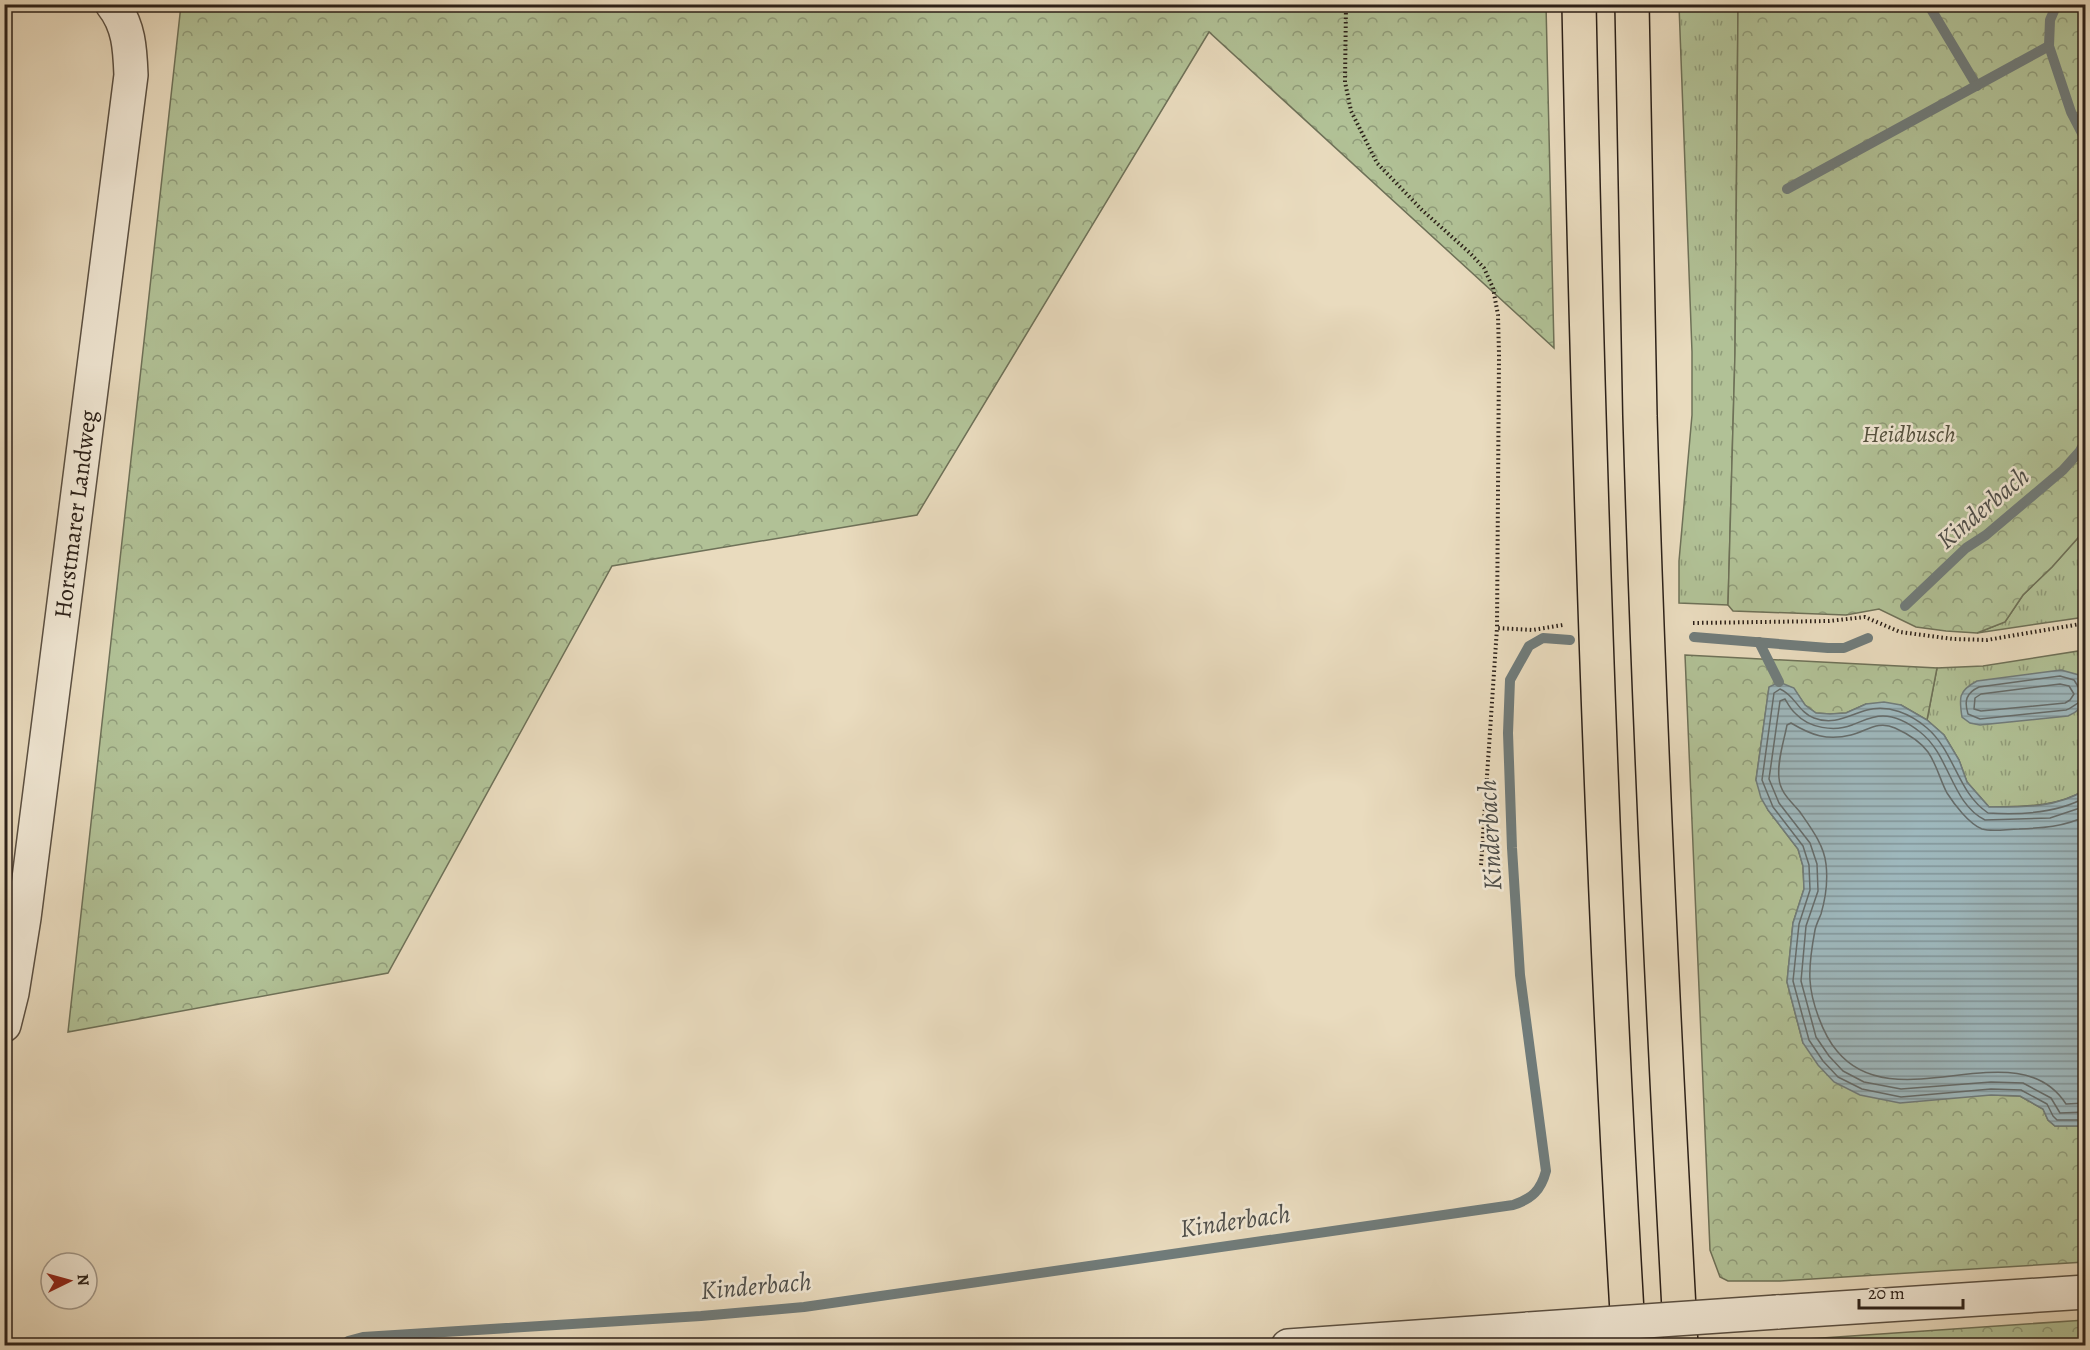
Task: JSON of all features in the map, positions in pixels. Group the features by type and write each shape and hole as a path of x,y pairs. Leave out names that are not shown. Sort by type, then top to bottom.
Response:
{"highway":[{"path":"1579,4 1588,416 1597,686 1629,1346"},
{"path":"1632,4 1640,417 1658,896 1681,1346"}],"street":[{"name":"Horstmarer Landweg","path":"4,1025 12,993 24,918 131,75 130,46 123,11"},
{"path":"1287,1346 2085,1292"}],"path":[{"path":"1346,4 1346,82 1351,111 1377,163 1422,210 1484,268 1493,288 1498,315 1497,628 1481,865"},
{"path":"1693,623 1829,621 1866,617 1900,632 1953,639 1987,640 2085,623"},
{"path":"1497,628 1532,630 1570,624"}],"green space":[{"name":"Heidbusch","path":"2079,4 2085,17 2085,530 2023,595 2005,622 1977,633 1916,627 1879,609 1846,615 1733,611 1728,605 1735,353 1738,5"},
{"path":"181,5 1546,5 1554,348 1209,32 917,515 612,566 388,973 68,1032"},
{"path":"1679,5 1738,5 1735,353 1728,605 1679,603 1679,561 1692,415 1692,352"},
{"path":"2085,530 2085,617 1977,633 2005,622 2023,595"},
{"path":"2085,650 2085,790 2051,803 1989,807 1967,782 1959,760 1944,735 1927,720 1937,668 1983,666"},
{"path":"1685,655 1937,668 1927,720 1901,705 1866,704 1846,713 1816,713 1805,705 1793,688 1769,688 1756,780 1768,810 1798,849 1803,866 1804,889 1793,923 1787,982 1803,1043 1991,1095 2020,1096 2043,1109 2048,1120 2055,1126 2085,1126 2085,1262 1780,1281 1728,1281 1720,1277 1710,1250"},
{"path":"2085,1320 2085,1345 1777,1345 1778,1341"}],"water":[{"path":"2061,670 2079,675 2085,694 2080,708 2068,716 1980,725 1970,723 1962,717 1961,696 1966,688 1977,681"},
{"path":"1779,682 1794,688 1805,705 1816,713 1846,713 1866,704 1884,702 1901,705 1927,720 1944,735 1959,760 1967,782 1989,807 2051,803 2085,790 2085,1126 2055,1126 2048,1120 2043,1109 2020,1096 1991,1095 1900,1103 1860,1095 1834,1082 1818,1065 1803,1043 1787,982 1793,923 1804,889 1803,866 1798,849 1761,798 1756,780 1769,687"}],"waterway":[{"path":"1928,4 1977,86"},
{"name":"Kinderbach","path":"2057,4 2050,20 2049,46 2071,112 2086,141"},
{"path":"1787,189 2049,46"},
{"name":"Kinderbach","path":"1905,606 1966,548 1986,535 2063,470 2080,451 2086,440"},
{"name":"Kinderbach","path":"1694,637 1828,648 1844,648 1868,638"},
{"name":"Kinderbach","path":"344,1346 348,1341 363,1337 701,1316 804,1307 1513,1205 1525,1200 1538,1189 1546,1171 1520,975 1508,733 1510,680 1529,646 1543,638 1570,640"},
{"path":"1759,642 1779,682"}]}
